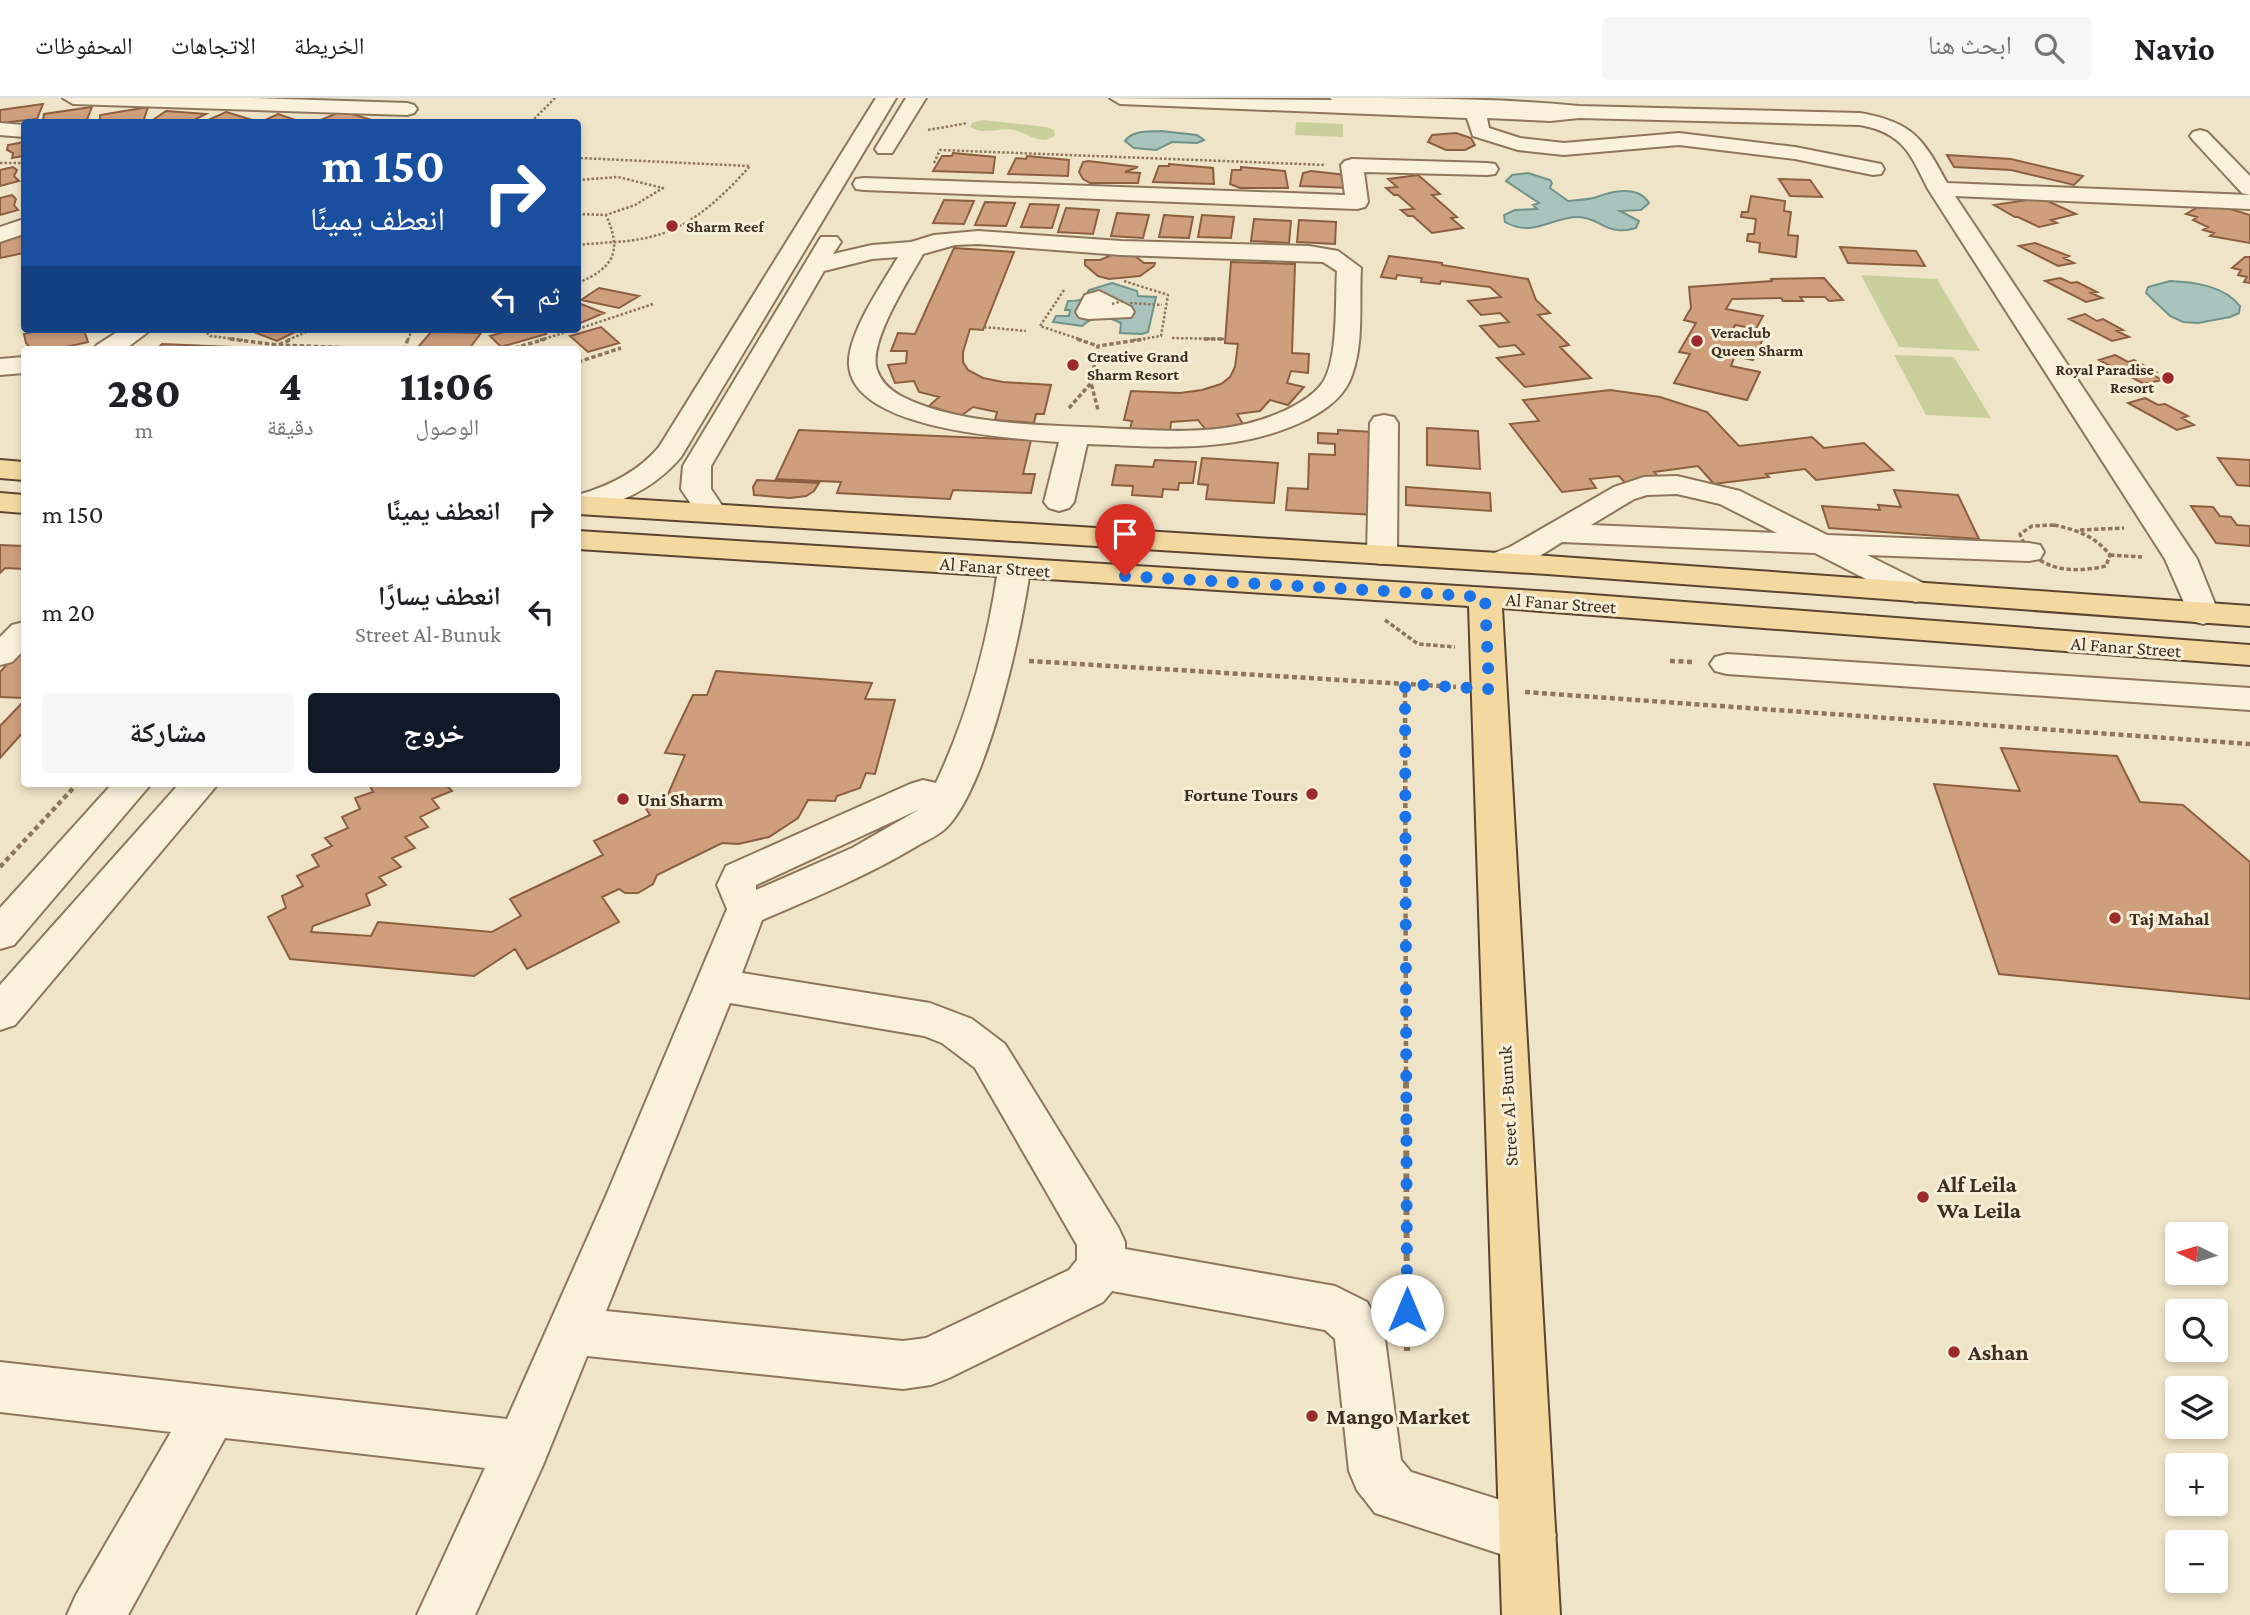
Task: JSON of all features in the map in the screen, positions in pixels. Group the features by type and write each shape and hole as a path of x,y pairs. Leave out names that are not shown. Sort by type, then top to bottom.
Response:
{"main road":[{"path":"0,502 21,504"},
{"name":"Al Fanar Street","path":"581,505 1382,555 1493,580 2250,655"},
{"name":"Al Fanar Street","path":"581,540 1014,569 1916,592 2250,616"},
{"name":"Street Al-Bunuk","path":"1493,580 1489,689 1531,1615"},
{"path":"2203,614 2219,640 2212,653"}],"street":[{"path":"73,98 414,103"},
{"path":"581,504 629,486 655,469 671,451 886,98"},
{"path":"712,513 696,489 697,466 916,98"},
{"path":"1120,98 1476,112 1549,107"},
{"path":"1340,98 1549,107 1579,112 1790,107 1899,129 1911,138 1939,189 2162,528 2189,576 2203,614"},
{"path":"395,119 414,103"},
{"path":"1476,112 1480,132 1518,144 1564,149 1679,139 1795,153 1873,169"},
{"path":"0,130 21,131"},
{"path":"2200,136 2250,188"},
{"path":"857,196 920,187 1357,202 1352,166 1487,169"},
{"path":"1939,189 2250,202"},
{"path":"857,196 901,249"},
{"path":"0,235 21,227"},
{"path":"815,266 939,240 976,239 1093,247 1308,253 1329,256 1349,268 1340,373 1329,394 1283,422 1246,434 1205,440 986,429 905,409 884,398 869,384 862,368 866,342 901,249"},
{"path":"112,346 133,333"},
{"path":"0,367 21,365"},
{"path":"1382,555 1384,423"},
{"path":"1059,502 1075,435"},
{"path":"1493,580 1521,554 1624,494 1644,486 1676,485 1730,497 1916,592"},
{"path":"1557,533 2029,552"},
{"path":"446,1615 524,1447 718,985 741,919 748,910 880,852 933,819 949,798 996,659 1013,589 1014,569"},
{"path":"0,655 21,635"},
{"path":"1727,664 2250,699"},
{"path":"4,929 130,787"},
{"path":"0,1013 197,787"},
{"path":"4,929 71,932"},
{"path":"573,1331 903,1365 932,1361 1086,1286 1101,1267 1101,1242 990,1056 957,1031 930,1020 718,985"},
{"path":"1101,1267 1335,1309 1349,1318 1359,1332 1376,1471 1394,1494 1528,1535"},
{"path":"0,1387 524,1447"},
{"path":"96,1615 211,1412"}],"path":[{"path":"534,119 555,98"},
{"path":"927,130 968,123"},
{"path":"920,187 940,150 1352,166"},
{"path":"581,159 750,166 727,191 692,218 663,234 581,245"},
{"path":"0,164 21,163"},
{"path":"581,180 618,177 663,188 635,205 606,215 581,214"},
{"path":"581,282 592,277 612,260 616,240 606,215"},
{"path":"1123,303 1168,305"},
{"path":"581,328 653,304"},
{"path":"984,327 1026,331"},
{"path":"207,333 210,336 304,346"},
{"path":"278,345 304,333"},
{"path":"521,346 564,333"},
{"path":"1171,338 1225,339"},
{"path":"581,361 621,348"},
{"path":"2080,530 2101,542 2110,555"},
{"path":"996,659 1489,689 2250,744"},
{"path":"1405,684 1407,1362"},
{"path":"0,867 74,787"}],"green space":[{"path":"983,120 1046,127 1054,130 1055,135 1045,140 1014,130 981,131 970,127 972,123"},
{"path":"1296,122 1343,124 1343,137 1295,135"},
{"path":"1861,275 1937,279 1980,351 1899,347"},
{"path":"1894,355 1954,357 1991,418 1926,415"}],"water":[{"path":"1161,131 1197,135 1204,140 1197,143 1172,142 1156,150 1134,148 1125,141 1136,133"},
{"path":"1528,173 1550,180 1550,188 1568,201 1624,191 1638,194 1649,203 1641,210 1620,211 1639,221 1636,228 1626,230 1617,230 1578,217 1533,227 1515,226 1505,222 1504,215 1515,210 1537,209 1533,205 1539,203 1506,181 1512,175"},
{"path":"2170,281 2199,284 2226,294 2240,306 2239,313 2198,323 2183,322 2170,316 2146,293 2148,287"},
{"path":"1112,283 1137,291 1138,296 1156,297 1148,332 1120,333 1121,323 1106,318 1096,318 1082,326 1053,322 1056,316 1069,316 1070,310 1065,310 1068,301 1081,300 1089,290"}],"building":[{"path":"43,104 37,119 0,123 0,110"},
{"path":"92,107 87,119 43,119 44,114"},
{"path":"148,107 144,119 100,119 100,115"},
{"path":"166,111 206,114 196,119 154,119"},
{"path":"342,111 368,119 323,119"},
{"path":"226,112 249,119 211,119"},
{"path":"278,114 292,119 267,119"},
{"path":"1456,133 1471,138 1475,145 1465,150 1446,150 1428,142 1432,135"},
{"path":"21,143 21,156 12,158 13,153 7,150 8,145"},
{"path":"953,153 995,157 993,173 933,171 942,156 952,156"},
{"path":"1947,155 2011,159 2083,176 2074,185 2011,170 1954,167"},
{"path":"1027,156 1069,160 1068,176 1008,174 1016,158 1026,159"},
{"path":"1083,162 1138,167 1125,172 1140,173 1138,183 1090,183 1083,179 1079,172"},
{"path":"1169,164 1213,168 1214,184 1153,182 1159,166"},
{"path":"13,167 17,170 14,176 19,181 0,186 0,170"},
{"path":"1241,167 1285,171 1288,188 1240,188 1230,184 1232,170 1241,170"},
{"path":"1311,171 1346,175 1350,188 1300,186 1303,173"},
{"path":"1418,175 1440,194 1432,195 1457,217 1451,218 1463,228 1432,233 1413,216 1408,216 1401,210 1414,209 1386,188 1397,187 1388,179"},
{"path":"1779,179 1810,180 1822,197 1790,196"},
{"path":"12,195 16,199 14,205 18,210 0,215 0,198"},
{"path":"1751,196 1785,201 1784,211 1791,212 1788,235 1798,236 1796,257 1759,252 1760,243 1747,241 1748,234 1754,234 1756,219 1741,217 1742,212 1748,212"},
{"path":"2041,198 2076,214 2051,220 2057,223 2039,227 1994,205"},
{"path":"944,200 974,201 964,224 933,223"},
{"path":"985,202 1015,203 1006,226 975,225"},
{"path":"1030,204 1059,205 1052,228 1021,227"},
{"path":"2198,207 2227,208 2250,215 2250,243 2210,236 2214,233 2203,230 2208,227 2193,220 2197,217 2186,214"},
{"path":"1066,208 1099,210 1093,234 1058,232"},
{"path":"1117,213 1149,215 1143,238 1111,236"},
{"path":"1164,215 1193,217 1189,238 1159,237"},
{"path":"1202,215 1234,217 1231,238 1198,237"},
{"path":"1254,219 1291,221 1289,243 1251,241"},
{"path":"1299,220 1336,222 1335,244 1297,242"},
{"path":"21,236 21,254 0,258 0,240"},
{"path":"2035,243 2069,256 2064,258 2074,263 2058,266 2019,246"},
{"path":"1840,247 1916,251 1925,266 1848,263"},
{"path":"954,248 1014,252 983,330 970,329 963,362 968,370 983,378 1051,385 1044,414 1036,414 1034,423 995,420 997,412 973,407 961,416 929,406 939,397 919,392 914,381 895,383 888,365 906,363 907,351 891,351 898,333 915,334"},
{"path":"1114,254 1135,256 1144,263 1155,263 1140,276 1109,279 1098,276 1085,265 1085,260 1100,260"},
{"path":"1389,256 1528,279 1536,300 1550,313 1538,315 1569,345 1560,347 1591,378 1525,387 1497,358 1524,354 1515,345 1499,347 1480,326 1509,322 1500,313 1481,315 1468,301 1501,297 1490,287 1441,281 1440,284 1421,282 1422,278 1397,275 1396,279 1381,277"},
{"path":"2245,257 2250,257 2250,283 2244,282 2247,277 2238,275 2241,270 2232,268"},
{"path":"1231,262 1295,264 1292,353 1309,354 1308,373 1291,371 1287,383 1304,387 1288,405 1270,400 1260,411 1237,414 1243,424 1206,430 1198,420 1171,422 1170,431 1130,429 1132,421 1124,420 1131,391 1180,393 1202,390 1221,384 1230,377 1235,367 1238,344 1225,343"},
{"path":"1824,278 1843,300 1829,301 1825,297 1800,297 1803,301 1783,301 1781,298 1732,299 1726,309 1763,316 1756,329 1735,325 1731,334 1762,341 1753,360 1735,356 1731,366 1760,372 1747,400 1674,383 1690,354 1679,352 1696,323 1684,320 1691,308 1689,287 1772,281 1771,279"},
{"path":"2060,278 2071,283 2077,282 2097,292 2091,293 2102,298 2086,302 2045,281"},
{"path":"599,288 639,296 619,308 581,300"},
{"path":"581,304 604,313 581,323"},
{"path":"2085,314 2097,321 2103,319 2123,330 2117,331 2129,337 2112,341 2069,319"},
{"path":"601,327 619,343 588,352 570,336"},
{"path":"85,333 88,342 70,346 29,346 24,334"},
{"path":"256,333 293,333 277,341"},
{"path":"430,333 481,333 471,346 419,346"},
{"path":"500,333 546,334 504,346 500,346 490,336"},
{"path":"162,344 210,346 160,346"},
{"path":"2115,355 2128,362 2134,360 2156,372 2150,373 2162,380 2144,384 2099,360"},
{"path":"1610,390 1660,397 1707,412 1739,446 1812,437 1824,448 1864,443 1893,470 1816,480 1805,469 1714,484 1698,466 1654,472 1663,481 1628,486 1619,476 1590,479 1596,488 1562,492 1510,424 1539,421 1523,400"},
{"path":"2145,398 2158,405 2165,404 2188,416 2182,418 2194,425 2177,430 2128,403"},
{"path":"1427,428 1478,431 1480,469 1427,465"},
{"path":"799,430 1031,440 1023,474 1035,474 1031,493 953,490 950,499 837,493 841,482 776,479"},
{"path":"1338,430 1373,432 1375,515 1286,510 1288,488 1308,489 1309,454 1335,455 1335,444 1318,443 1318,433 1338,434"},
{"path":"1202,458 1278,463 1274,503 1206,499 1208,485 1198,484"},
{"path":"2218,458 2250,460 2250,486 2237,485"},
{"path":"1155,460 1196,462 1193,483 1179,483 1178,490 1163,489 1162,497 1132,495 1133,486 1112,485 1116,465 1153,467"},
{"path":"757,480 819,483 814,491 806,496 790,498 754,495 753,487"},
{"path":"1406,487 1490,493 1491,511 1406,505"},
{"path":"1894,490 1958,495 1979,539 1829,528 1822,506 1880,510 1878,505 1901,507"},
{"path":"2191,506 2213,507 2220,516 2231,517 2237,525 2250,526 2250,546 2216,543"},
{"path":"0,545 21,546 21,569 5,568 0,573"},
{"path":"21,649 21,698 0,697 0,672"},
{"path":"716,671 872,683 865,699 895,700 875,774 866,773 860,788 837,796 835,801 808,800 798,818 769,837 738,844 722,843 657,875 653,884 638,893 625,893 619,889 602,897 619,922 527,969 515,949 474,976 290,959 268,917 286,908 282,896 303,886 297,876 319,866 312,855 332,846 325,838 348,828 342,817 360,809 355,798 373,792 370,787 448,787 452,791 432,799 439,808 420,817 428,827 405,837 415,848 392,858 401,867 379,877 386,885 366,894 370,905 313,926 311,932 371,936 378,922 492,932 521,916 510,899 603,855 594,841 650,815 646,809 666,799 685,755 665,753 693,695 707,695"},
{"path":"21,704 21,734 0,758 0,726"},
{"name":"Taj Mahal","path":"2001,748 2117,756 2140,802 2183,805 2250,862 2250,999 1999,974 1934,784 2020,791"}],"place":[{"name":"Sharm Reef","path":"672,226"},
{"name":"Veraclub Queen Sharm","path":"1697,341"},
{"name":"Creative Grand Sharm Resort","path":"1073,365"},
{"name":"Royal Paradise Resort","path":"2168,378"},
{"name":"Fortune Tours","path":"1312,794"},
{"name":"Uni Sharm","path":"623,799"},
{"name":"Taj Mahal","path":"2115,918"},
{"name":"Alf Leila Wa Leila","path":"1923,1197"},
{"name":"Ashan","path":"1954,1352"},
{"name":"Mango Market","path":"1312,1416"}],"route":[{"path":"1125,576 1485,597 1489,689 1405,684 1407,1310"}]}
